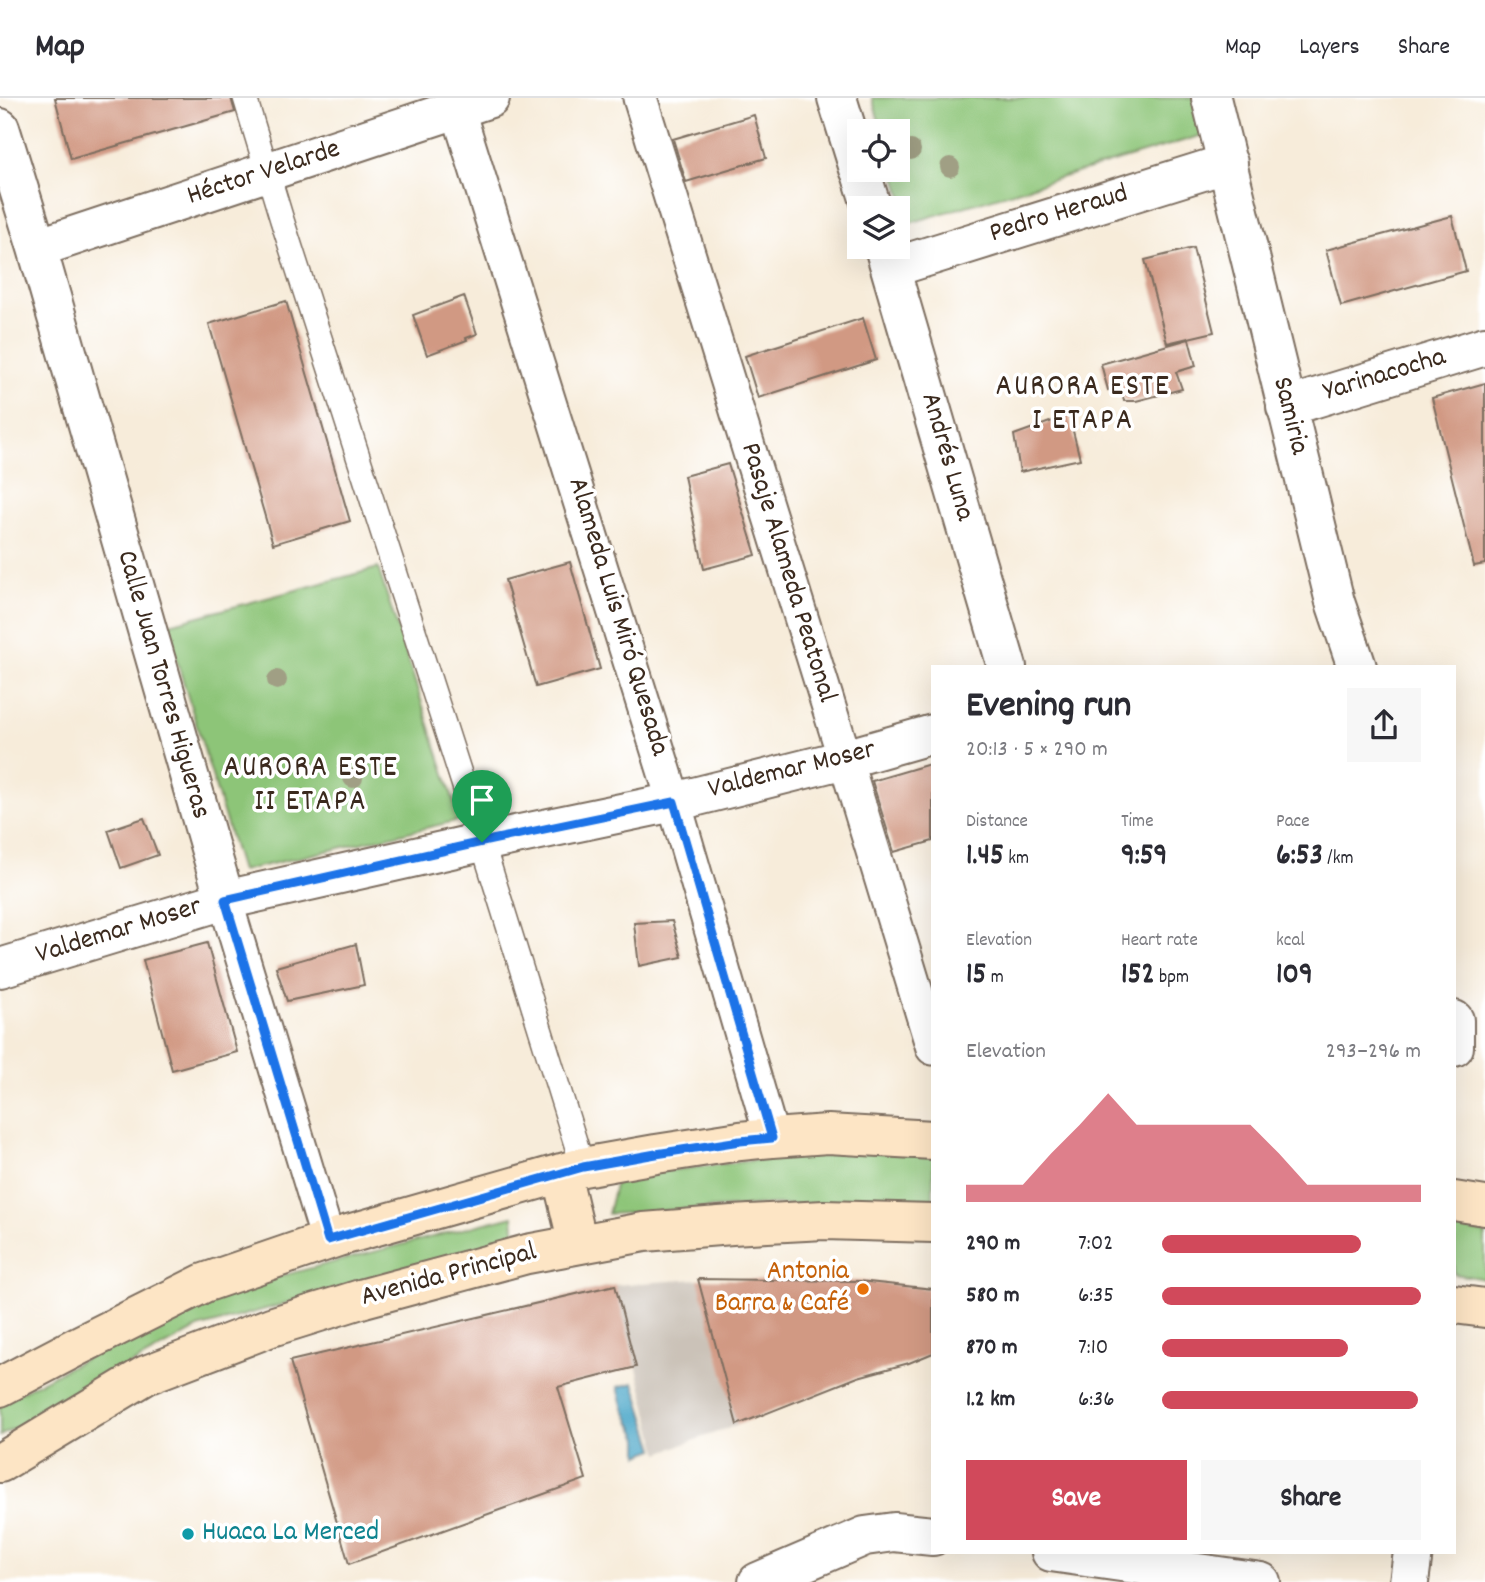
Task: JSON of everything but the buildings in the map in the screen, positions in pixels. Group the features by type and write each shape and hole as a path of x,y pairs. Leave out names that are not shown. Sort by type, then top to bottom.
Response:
{"main road":[{"path":"0,1387 204,1283 328,1240 572,1170 656,1154 772,1138 828,1134 931,1140"},
{"path":"572,1170 578,1244"},
{"path":"1456,1201 1485,1206"},
{"name":"Avenida Principal","path":"0,1463 146,1376 271,1327 364,1298 527,1254 644,1232 824,1220 931,1223"},
{"path":"1456,1304 1485,1308"}],"street":[{"name":"Pasaje Alameda Peatonal","path":"640,98 931,1041"},
{"path":"837,98 847,130"},
{"name":"Samiria","path":"1211,98 1335,602 1356,665"},
{"name":"Héctor Velarde","path":"37,248 267,173 468,102"},
{"name":"Alameda Luis Miró Quesada","path":"468,102 772,1138"},
{"name":"Calle Juan Torres Higueras","path":"0,128 225,900 328,1240"},
{"name":"Pedro Heraud","path":"910,251 1228,163"},
{"name":"Andrés Luna","path":"888,259 1006,665"},
{"name":"Yarinacocha","path":"1286,407 1485,346"},
{"name":"Valdemar Moser","path":"0,968 225,900 674,802 931,735"},
{"path":"758,1582 865,1536 894,1532 931,1536"},
{"path":"1065,1554 1261,1582"},
{"path":"1409,1582 1413,1554"}],"lane":[{"path":"244,98 482,842 572,1170"}],"shaded area":[{"path":"698,1279 737,1425 659,1453 615,1285"}],"green space":[{"path":"872,98 1196,98 1206,134 910,223 910,196 902,196 898,182 910,182 910,119 878,119"},
{"path":"378,568 460,820 241,871 166,625"},
{"path":"839,1150 931,1156 931,1204 767,1205 608,1214 617,1177"},
{"path":"513,1216 515,1239 198,1328 0,1436 0,1403 207,1295"},
{"path":"1456,1228 1485,1233 1485,1279 1456,1274"}],"water":[{"path":"634,1383 655,1449 639,1455 639,1438 624,1409 618,1387"}],"place":[{"name":"Antonia Barra & Café","path":"863,1289"},
{"name":"Huaca La Merced","path":"188,1534"}],"district":[{"name":"AURORA ESTE I ETAPA","path":"1083,405"},
{"name":"AURORA ESTE II ETAPA","path":"311,786"}],"route":[{"path":"674,802 772,1138 583,1167 328,1240 225,900 482,842 674,802"}]}
